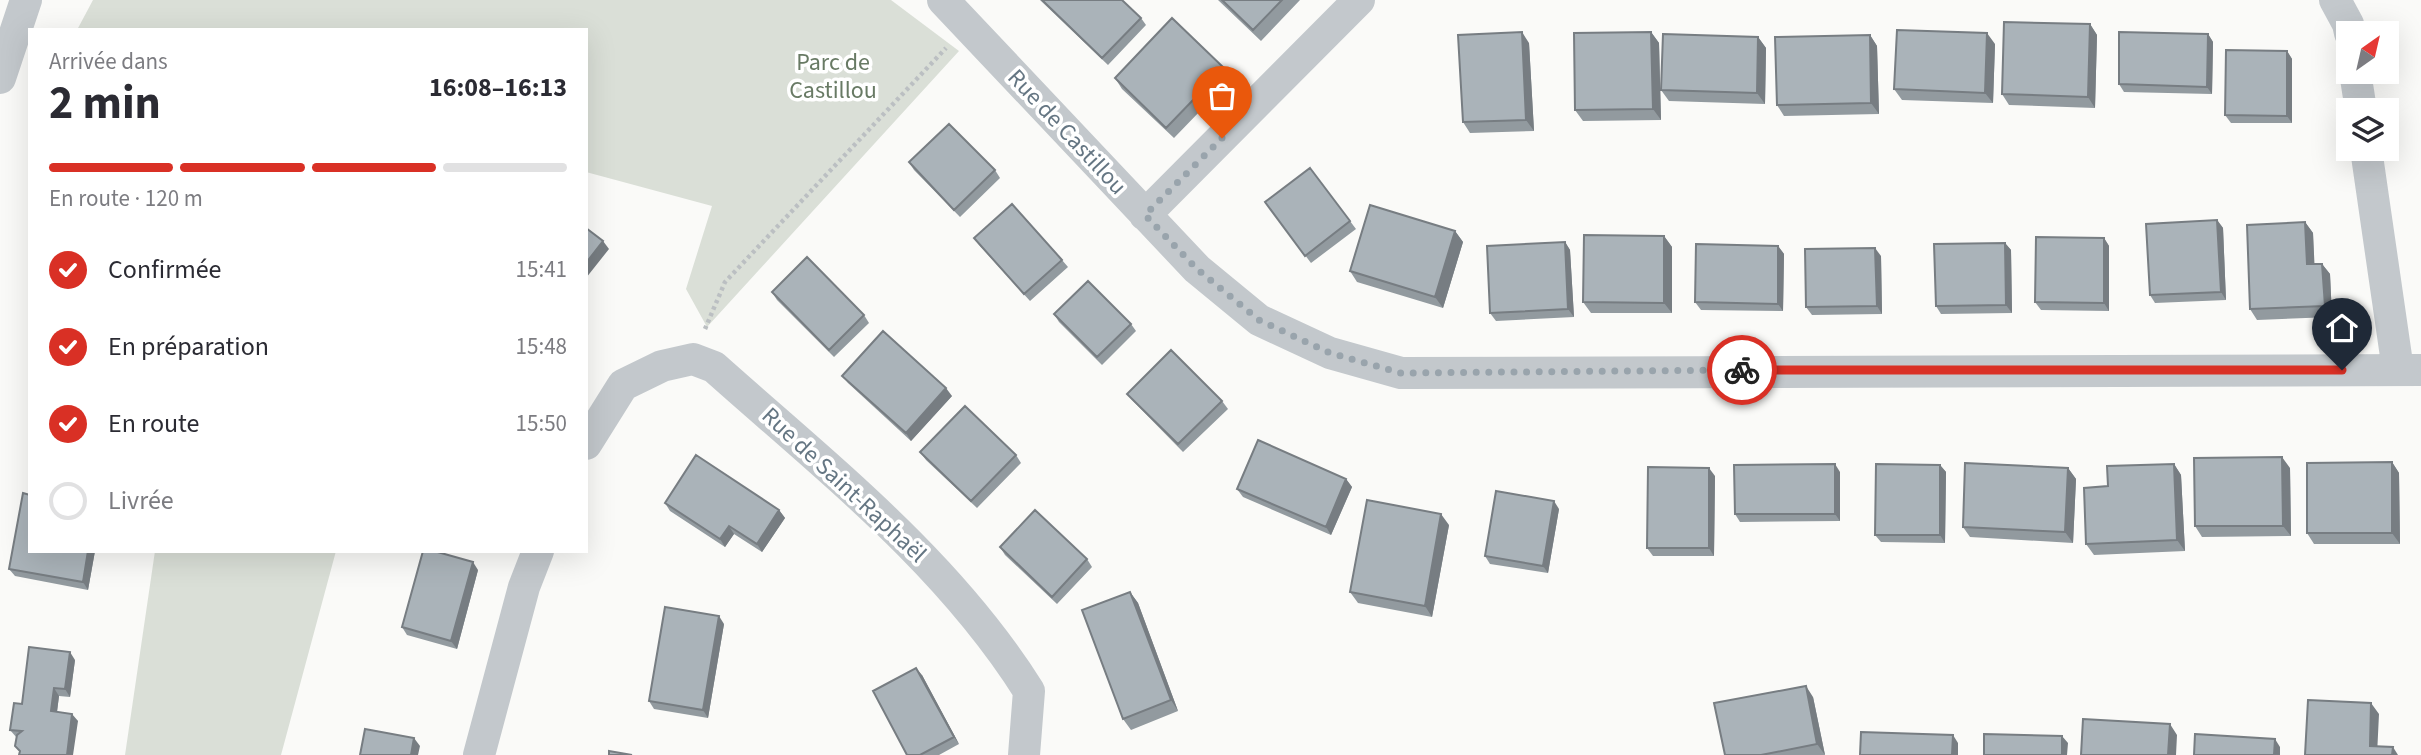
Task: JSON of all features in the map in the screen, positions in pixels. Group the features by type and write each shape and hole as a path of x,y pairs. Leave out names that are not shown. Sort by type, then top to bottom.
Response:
{"street":[{"path":"0,78 26,0"},
{"name":"Rue de Castillou","path":"943,0 1197,269 1259,320 1330,353 1401,373 2409,370"},
{"path":"1145,215 1359,0"},
{"path":"2334,0 2346,21"},
{"path":"2368,161 2409,370"},
{"path":"588,441 623,385 662,366 693,359"},
{"name":"Rue de Saint-Raphaël","path":"693,359 714,367 908,540 976,617 1029,691 1024,755"},
{"path":"479,755 524,587 537,553"}],"path":[{"path":"693,359 725,282 967,25"}],"green space":[{"name":"Parc de Castillou","path":"93,0 891,0 959,51 707,327 686,289 712,206 588,173 588,28 78,28"},
{"path":"155,553 335,553 281,755 125,755"}],"building":[{"path":"1042,0 1122,0 1141,18 1102,58"},
{"path":"1222,0 1282,0 1253,30"},
{"path":"1172,18 1224,68 1166,128 1115,78"},
{"path":"2004,22 2090,24 2088,97 2002,94"},
{"path":"1897,30 1987,33 1985,93 1894,89"},
{"path":"1522,32 1526,120 1463,122 1458,35"},
{"path":"1651,32 1653,109 1575,110 1574,33"},
{"path":"2119,32 2208,34 2207,87 2119,84"},
{"path":"1663,34 1758,37 1757,93 1661,90"},
{"path":"1870,35 1871,103 1777,105 1775,37"},
{"path":"2226,50 2287,51 2287,116 2225,115"},
{"path":"949,124 995,170 954,210 909,162"},
{"path":"1310,168 1350,221 1305,256 1265,202"},
{"path":"1012,204 1062,260 1024,294 974,238"},
{"path":"1370,205 1455,231 1435,297 1350,271"},
{"path":"2217,220 2221,292 2150,295 2146,224"},
{"path":"2305,222 2307,264 2322,264 2325,306 2250,309 2247,225"},
{"path":"588,230 603,241 588,260"},
{"path":"1584,235 1664,236 1664,303 1583,302"},
{"path":"2036,237 2104,238 2104,303 2035,302"},
{"path":"1565,242 1568,309 1490,313 1487,246"},
{"path":"2005,243 2006,305 1936,306 1934,244"},
{"path":"1696,244 1778,246 1778,304 1695,302"},
{"path":"1875,248 1877,306 1806,307 1805,249"},
{"path":"807,257 864,315 829,350 772,292"},
{"path":"1088,281 1131,324 1097,357 1054,314"},
{"path":"883,331 946,388 906,433 842,376"},
{"path":"1171,350 1222,401 1178,444 1127,394"},
{"path":"965,406 1016,455 971,501 920,452"},
{"path":"1258,440 1346,479 1326,527 1237,489"},
{"path":"696,455 779,510 757,544 729,526 720,539 665,503"},
{"path":"2282,457 2283,526 2195,526 2194,458"},
{"path":"2392,462 2392,533 2307,533 2307,463"},
{"path":"1965,463 2068,468 2065,532 1963,527"},
{"path":"1835,464 1835,514 1735,514 1734,465"},
{"path":"1876,464 1940,465 1940,535 1875,535"},
{"path":"2174,464 2177,540 2086,544 2084,488 2108,486 2107,466"},
{"path":"1648,467 1709,468 1709,548 1647,548"},
{"path":"1496,491 1554,501 1543,566 1485,556"},
{"path":"23,493 28,494 28,553 88,553 83,582 9,569"},
{"path":"1367,500 1441,514 1425,606 1350,592"},
{"path":"1035,510 1087,559 1052,597 1000,547"},
{"path":"422,553 441,553 473,562 451,641 402,627"},
{"path":"1130,592 1171,700 1123,719 1082,610"},
{"path":"665,607 719,616 703,710 649,701"},
{"path":"29,647 70,652 65,689 54,688 51,711 72,714 67,755 19,755 20,751 15,746 17,735 22,731 10,730 14,703 22,704"},
{"path":"916,668 954,737 920,755 907,755 873,691"},
{"path":"1806,686 1817,744 1761,755 1725,755 1714,703"},
{"path":"2308,700 2371,703 2370,746 2393,747 2392,755 2305,755"},
{"path":"2083,719 2170,724 2168,755 2081,755"},
{"path":"365,729 414,738 411,755 360,755"},
{"path":"1861,732 1953,735 1952,755 1860,755"},
{"path":"1984,734 2062,736 2062,755 1984,755"},
{"path":"2195,734 2275,739 2274,755 2194,755"},
{"path":"609,751 632,755 609,755"}],"way so far":[{"path":"1222,138 1145,215 1197,269 1259,320 1330,353 1401,373 1742,370"}],"route":[{"path":"1742,370 2342,370"}]}
